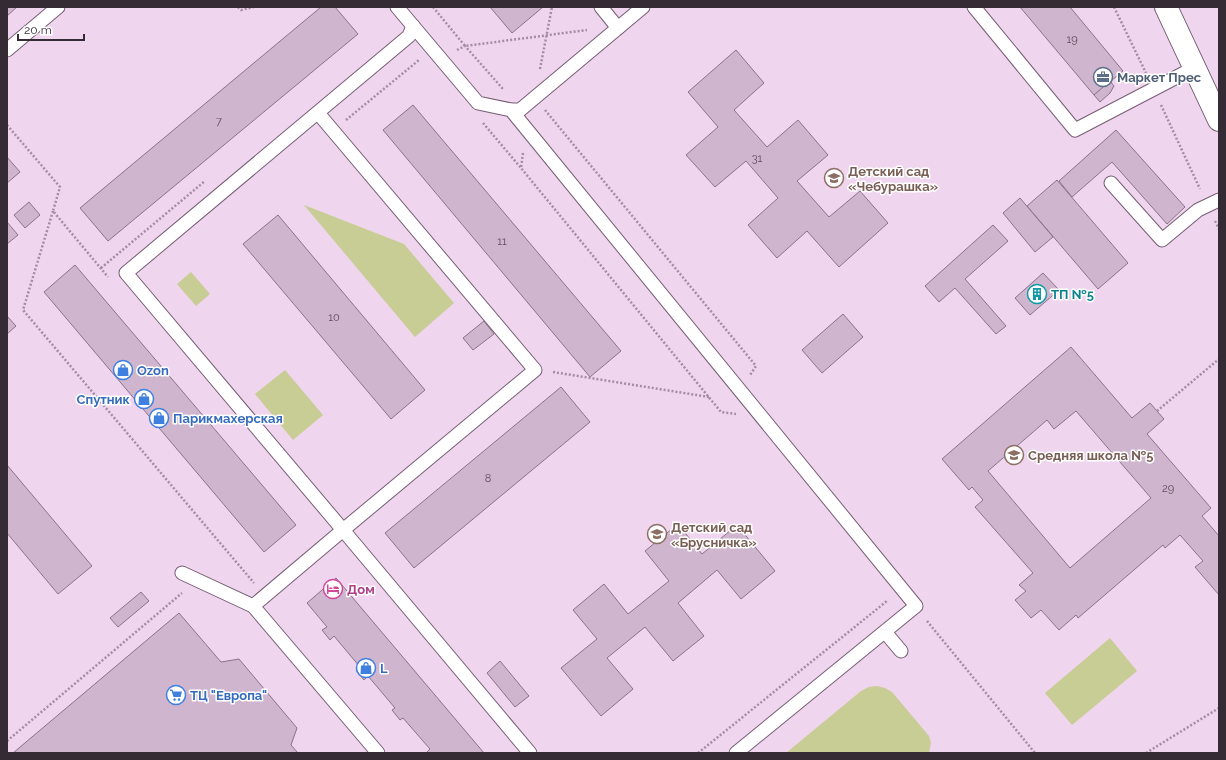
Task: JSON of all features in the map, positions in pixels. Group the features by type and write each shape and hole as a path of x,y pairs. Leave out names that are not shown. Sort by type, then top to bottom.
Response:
{"main road":[{"path":"1166,7 1219,120"}],"lane":[{"path":"7,50 58,7"},
{"path":"397,7 478,103 516,110 535,97 643,7"},
{"path":"974,7 1075,130 1194,68"},
{"path":"604,11 618,28"},
{"path":"413,26 409,36 126,272 530,753"},
{"path":"516,110 525,126 916,606 736,753"},
{"path":"253,606 535,370 318,113"},
{"path":"1111,183 1162,240 1198,210 1214,203"},
{"path":"182,573 253,606 378,753"},
{"path":"885,632 901,651"}],"path":[{"path":"238,7 241,10 254,7"},
{"path":"433,7 466,46 516,110"},
{"path":"482,122 721,412 736,414 741,390 756,366 535,97 552,7"},
{"path":"1114,7 1153,89 1214,203 1219,228"},
{"path":"466,46 591,30 604,11"},
{"path":"342,123 424,55"},
{"path":"521,168 525,126"},
{"path":"53,211 23,310 264,596"},
{"path":"1157,411 1219,359"},
{"path":"550,372 709,397"},
{"path":"7,741 197,580"},
{"path":"882,594 887,600 911,610 929,622 1035,753"},
{"path":"698,753 887,600"},
{"path":"1146,753 1219,708"}],"green space":[{"path":"304,205 404,244 454,303 415,337"},
{"path":"191,272 210,294 196,306 177,284"},
{"path":"285,370 323,415 293,440 255,394"},
{"path":"1110,638 1137,671 1072,725 1045,693"},
{"path":"877,686 892,692 929,736 931,743 929,753 786,753 861,691 869,687"}],"building":[{"path":"7,7 17,7 7,16"},
{"path":"321,7 335,7 358,34 108,241 80,208"},
{"path":"490,7 543,7 512,33"},
{"path":"1020,7 1070,7 1123,71 1094,95"},
{"path":"736,50 764,83 734,110 767,147 798,120 828,155 797,181 829,217 860,191 888,223 839,267 807,231 777,258 748,225 778,198 746,161 715,187 686,155 718,127 688,92"},
{"path":"1110,81 1114,86 1110,93 1100,102 1094,95"},
{"path":"413,105 621,351 590,377 383,130"},
{"path":"1116,130 1185,207 1167,224 1112,162 1072,197 1059,181"},
{"path":"7,157 20,172 7,183"},
{"path":"1057,180 1128,263 1098,289 1027,206"},
{"path":"1020,198 1053,237 1035,252 1003,213"},
{"path":"29,202 40,215 25,228 14,215"},
{"path":"278,215 425,390 391,419 243,244"},
{"path":"7,222 18,235 7,244"},
{"path":"993,225 1008,241 965,279 1006,326 996,334 955,288 939,302 925,286"},
{"path":"75,265 296,525 264,552 44,292"},
{"name":"ТП №5","path":"1043,273 1059,290 1030,315 1015,298"},
{"path":"843,314 863,337 822,373 802,350"},
{"path":"7,316 16,326 7,334"},
{"path":"484,321 494,334 473,350 463,338"},
{"path":"1071,347 1132,418 1150,403 1164,419 1147,434 1211,508 1202,516 1219,536 1219,595 1195,567 1203,561 1180,535 1165,548 1163,545 1078,618 1076,615 1059,630 1041,610 1031,618 1015,600 1026,591 1019,585 1033,573 975,507 983,500 972,487 969,490 942,459","holes":["1076,411 1151,498 1070,568 988,471 1047,420 1054,429"]},
{"path":"561,387 590,422 414,568 385,533"},
{"path":"7,465 92,566 58,594 7,533"},
{"path":"678,524 702,554 737,525 775,571 741,599 717,570 678,603 704,636 673,661 645,627 607,658 633,689 601,716 561,668 597,639 573,610 604,584 628,614 669,581 645,551"},
{"path":"336,578 484,753 427,753 430,749 403,718 400,720 392,710 395,708 368,676 364,680 356,670 360,667 334,636 330,640 322,630 327,627 307,603"},
{"path":"141,592 149,601 118,627 110,618"},
{"name":"ТЦ \"Европа\"","path":"179,613 221,662 239,659 297,728 291,745 298,753 13,753"},
{"path":"500,661 529,696 515,707 487,673"}],"place":[{"name":"Маркет Прес","path":"1103,77"},
{"name":"Детский сад «Чебурашка»","path":"834,178"},
{"name":"ТП №5","path":"1037,294"},
{"name":"Ozon","path":"123,370"},
{"name":"Спутник","path":"144,399"},
{"name":"Парикмахерская","path":"159,418"},
{"name":"Средняя школа №5","path":"1014,455"},
{"name":"Детский сад «Брусничка»","path":"657,534"},
{"name":"Дом","path":"333,589"},
{"name":"L","path":"366,668"},
{"name":"ТЦ \"Европа\"","path":"176,695"}]}
